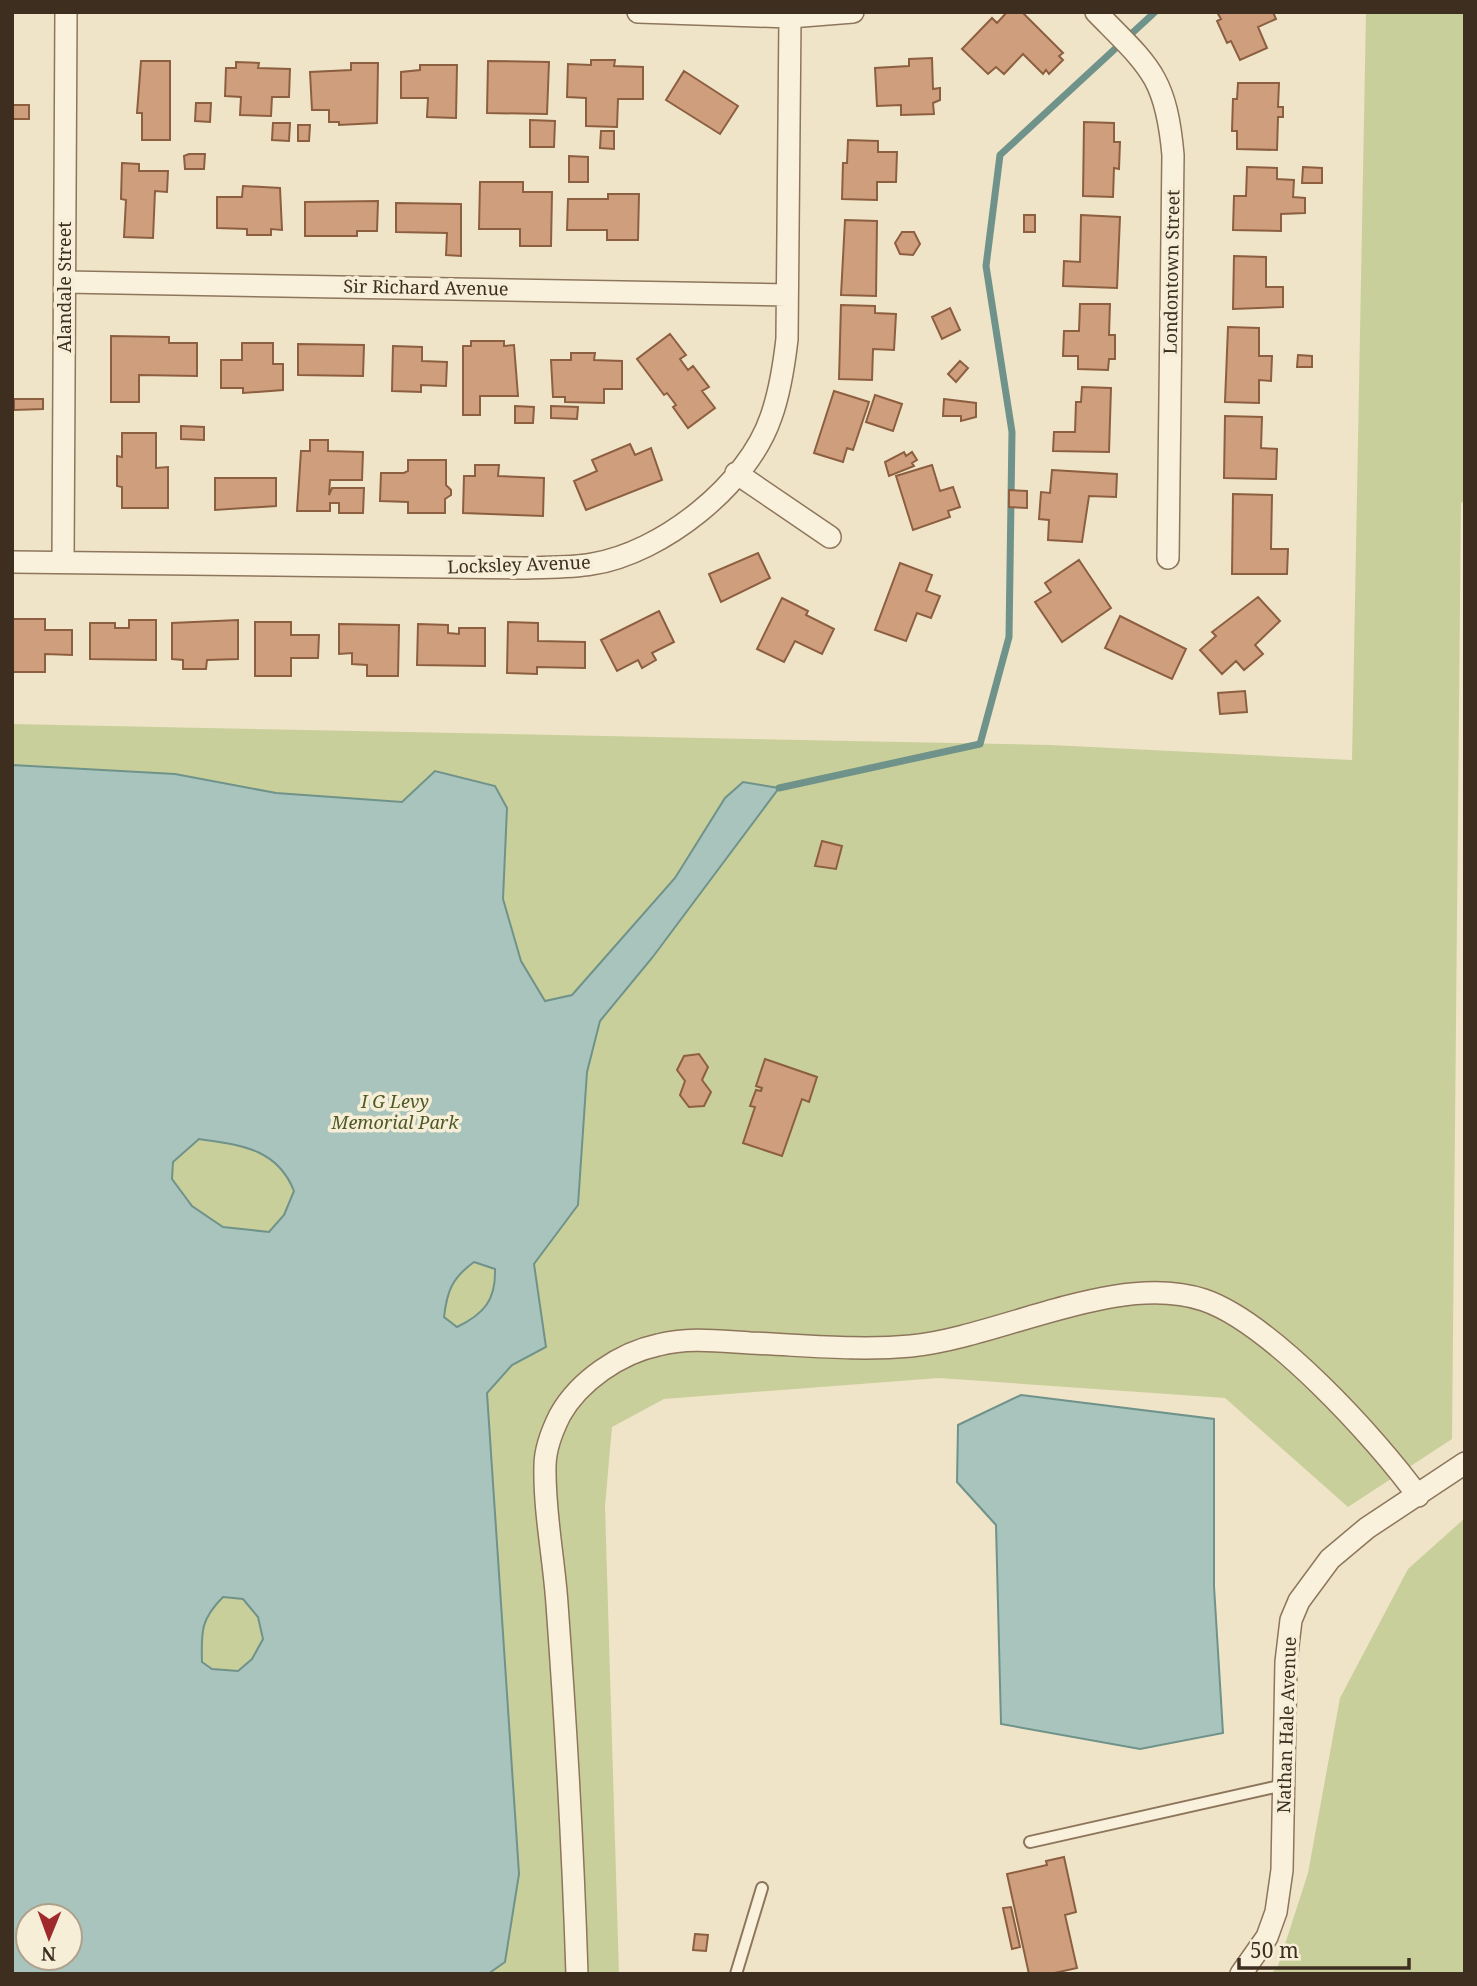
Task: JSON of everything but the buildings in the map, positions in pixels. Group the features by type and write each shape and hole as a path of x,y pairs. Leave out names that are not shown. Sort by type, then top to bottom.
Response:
{"street":[{"name":"Alandale Street","path":"63,562 66,12"},
{"path":"638,12 790,17 853,12"},
{"name":"Londontown Street","path":"1096,12 1142,59 1161,86 1170,113 1173,155 1168,558"},
{"name":"Locksley Avenue","path":"12,562 523,568 592,564 651,545 685,525 714,499 761,439 771,418 788,339 790,17"},
{"name":"Sir Richard Avenue","path":"65,282 787,295"},
{"path":"736,473 830,537"},
{"path":"578,1974 558,1619 545,1468 552,1433 563,1410 588,1382 609,1365 654,1345 687,1339 868,1349 915,1346 1111,1297 1152,1292 1182,1294 1226,1310 1261,1333 1374,1440 1418,1496"},
{"name":"Nathan Hale Avenue","path":"1241,1974 1267,1937 1276,1912 1282,1870 1286,1662 1291,1620 1300,1601 1330,1559 1367,1528 1465,1463"}],"lane":[{"path":"1031,1842 1284,1785"},
{"path":"736,1974 762,1888"}],"green space":[{"name":"I G Levy Memorial Park","path":"1366,12 1465,12 1465,501 1461,503 1452,1439 1348,1507 1225,1398 939,1378 664,1399 612,1427 605,1506 619,1974 12,1974 12,724 1051,745 1352,760"},
{"path":"1465,1518 1465,1974 1271,1974 1278,1966 1308,1873 1340,1698 1408,1569"}],"water":[{"path":"12,765 175,774 276,793 402,802 435,771 495,786 507,808 503,899 521,961 545,1001 572,995 675,878 725,798 743,782 779,788 652,958 600,1021 587,1072 578,1205 534,1264 546,1347 512,1365 487,1393 519,1874 505,1962 488,1974 12,1974","holes":["199,1139 256,1151 278,1166 287,1177 294,1191 284,1215 269,1232 223,1227 192,1206 172,1179 173,1162","474,1262 495,1269 491,1298 474,1317 457,1327 444,1317 449,1292 460,1274","223,1597 243,1599 258,1617 263,1639 252,1659 238,1671 212,1669 202,1662 206,1619"]},
{"path":"1021,1395 1214,1419 1214,1586 1223,1733 1140,1749 1001,1724 996,1525 957,1482 958,1425"}],"waterway":[{"path":"779,788 980,744 1009,637 1012,432 986,266 1000,155 1155,12"}]}
